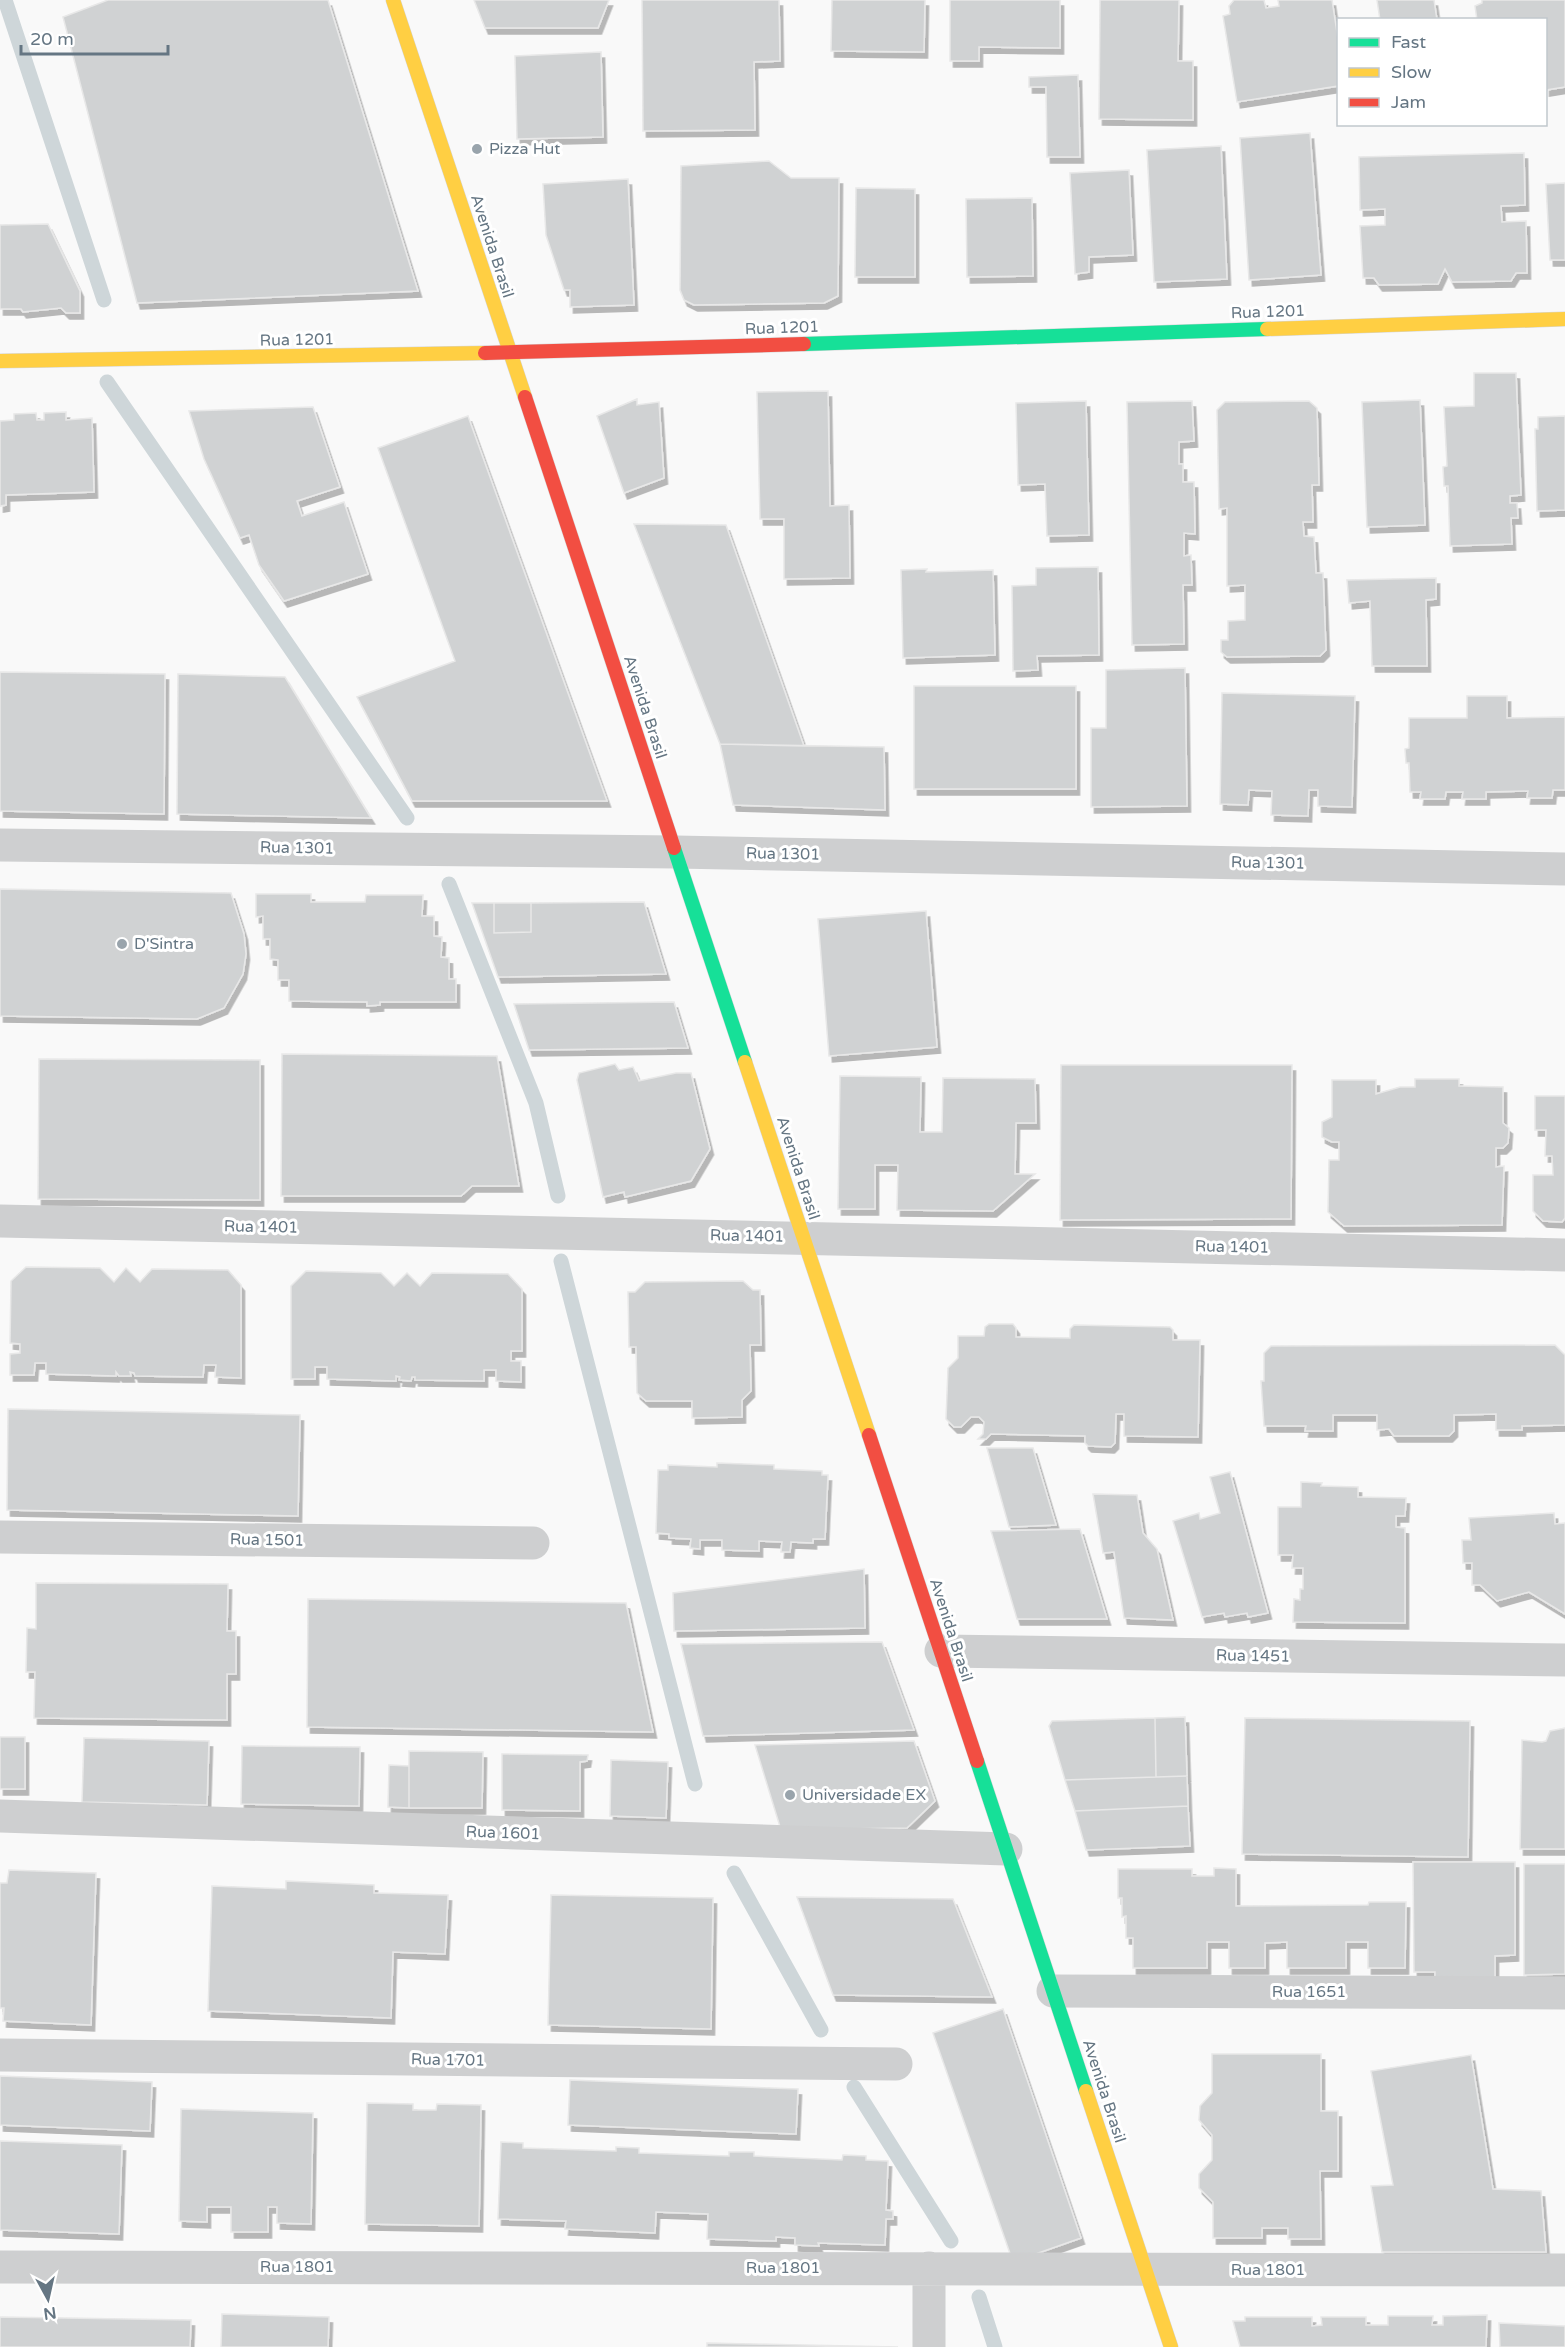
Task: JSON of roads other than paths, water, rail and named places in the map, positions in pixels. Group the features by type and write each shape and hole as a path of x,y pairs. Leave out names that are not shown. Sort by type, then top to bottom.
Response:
{"main road":[{"name":"Avenida Brasil","path":"393,0 1171,2347"},
{"name":"Rua 1201","path":"0,361 510,353 1565,319"}],"street":[{"name":"Rua 1301","path":"0,845 676,852 1565,869"},
{"name":"Rua 1401","path":"0,1221 1565,1255"},
{"name":"Rua 1501","path":"0,1537 533,1543"},
{"name":"Rua 1451","path":"941,1652 1565,1660"},
{"name":"Rua 1601","path":"0,1816 1006,1849"},
{"name":"Rua 1651","path":"1053,1991 1565,1993"},
{"name":"Rua 1701","path":"0,2055 896,2064"},
{"name":"Rua 1801","path":"0,2267 1565,2270"},
{"path":"929,2268 929,2347"}],"waterway":[{"path":"5,0 104,300"},
{"path":"107,382 407,818"},
{"path":"449,884 536,1103 558,1196"},
{"path":"561,1261 695,1784"},
{"path":"734,1873 821,2030"},
{"path":"854,2087 951,2241"},
{"path":"979,2297 995,2347"}],"place":[{"name":"Pizza Hut","path":"477,149"},
{"name":"D'Sintra","path":"122,944"},
{"name":"Universidade EX","path":"790,1795"}]}
